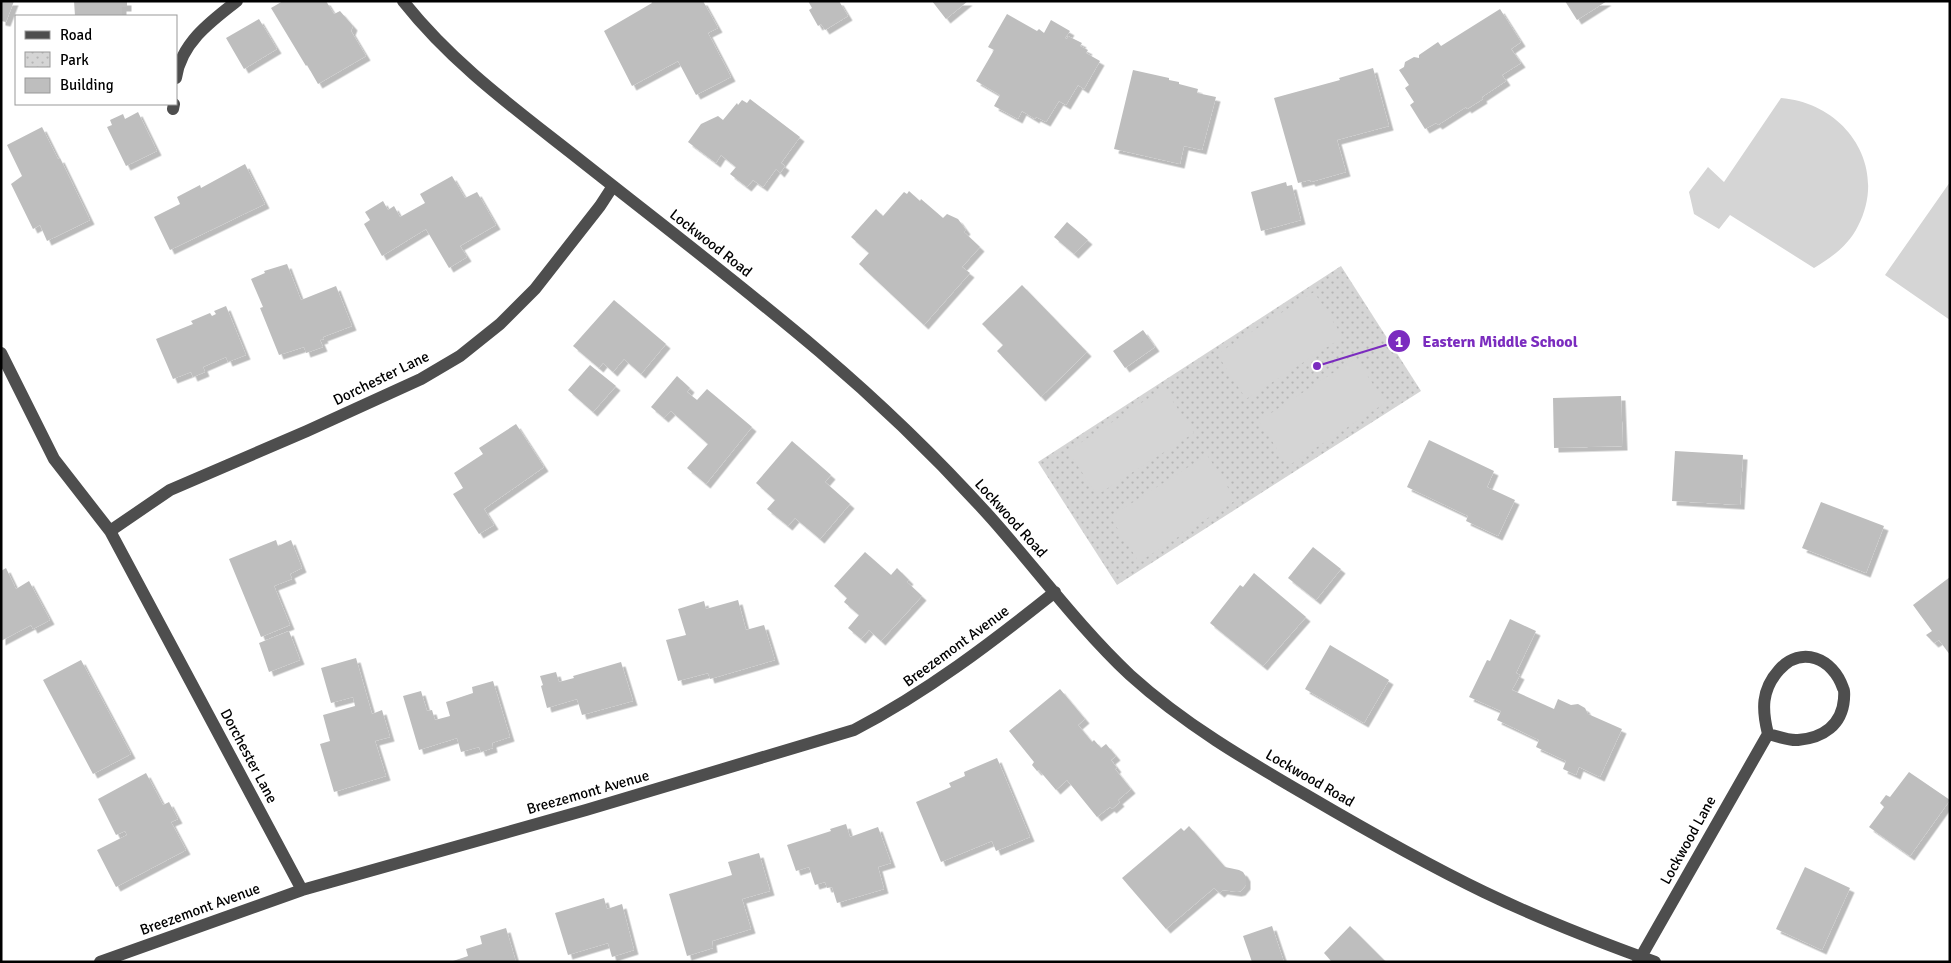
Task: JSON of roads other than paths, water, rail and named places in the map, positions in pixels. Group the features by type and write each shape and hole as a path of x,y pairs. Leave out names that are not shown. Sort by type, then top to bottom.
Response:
{"street":[{"path":"178,65 197,34 237,1"},
{"name":"Lockwood Road","path":"404,1 434,38 466,69 822,353 860,388 947,472 989,516 1126,671 1170,709 1212,739 1348,820 1475,888 1547,921 1640,959 1655,962"},
{"name":"Dorchester Lane","path":"110,531 170,490 421,379 460,356 500,324 535,289 600,206 613,186"},
{"name":"Dorchester Lane","path":"1,353 54,458 110,531 302,890"},
{"name":"Breezemont Avenue","path":"100,962 302,890 586,810 854,730 892,710 937,682 1006,632 1055,592"},
{"path":"1802,656 1818,658 1834,671 1844,689 1843,710 1834,726 1817,736 1796,741 1768,734 1764,719 1765,698 1770,679 1784,664 1802,656"},
{"name":"Lockwood Lane","path":"1640,959 1768,734"}],"place":[{"name":"Eastern Middle School","path":"1317,366"}]}
